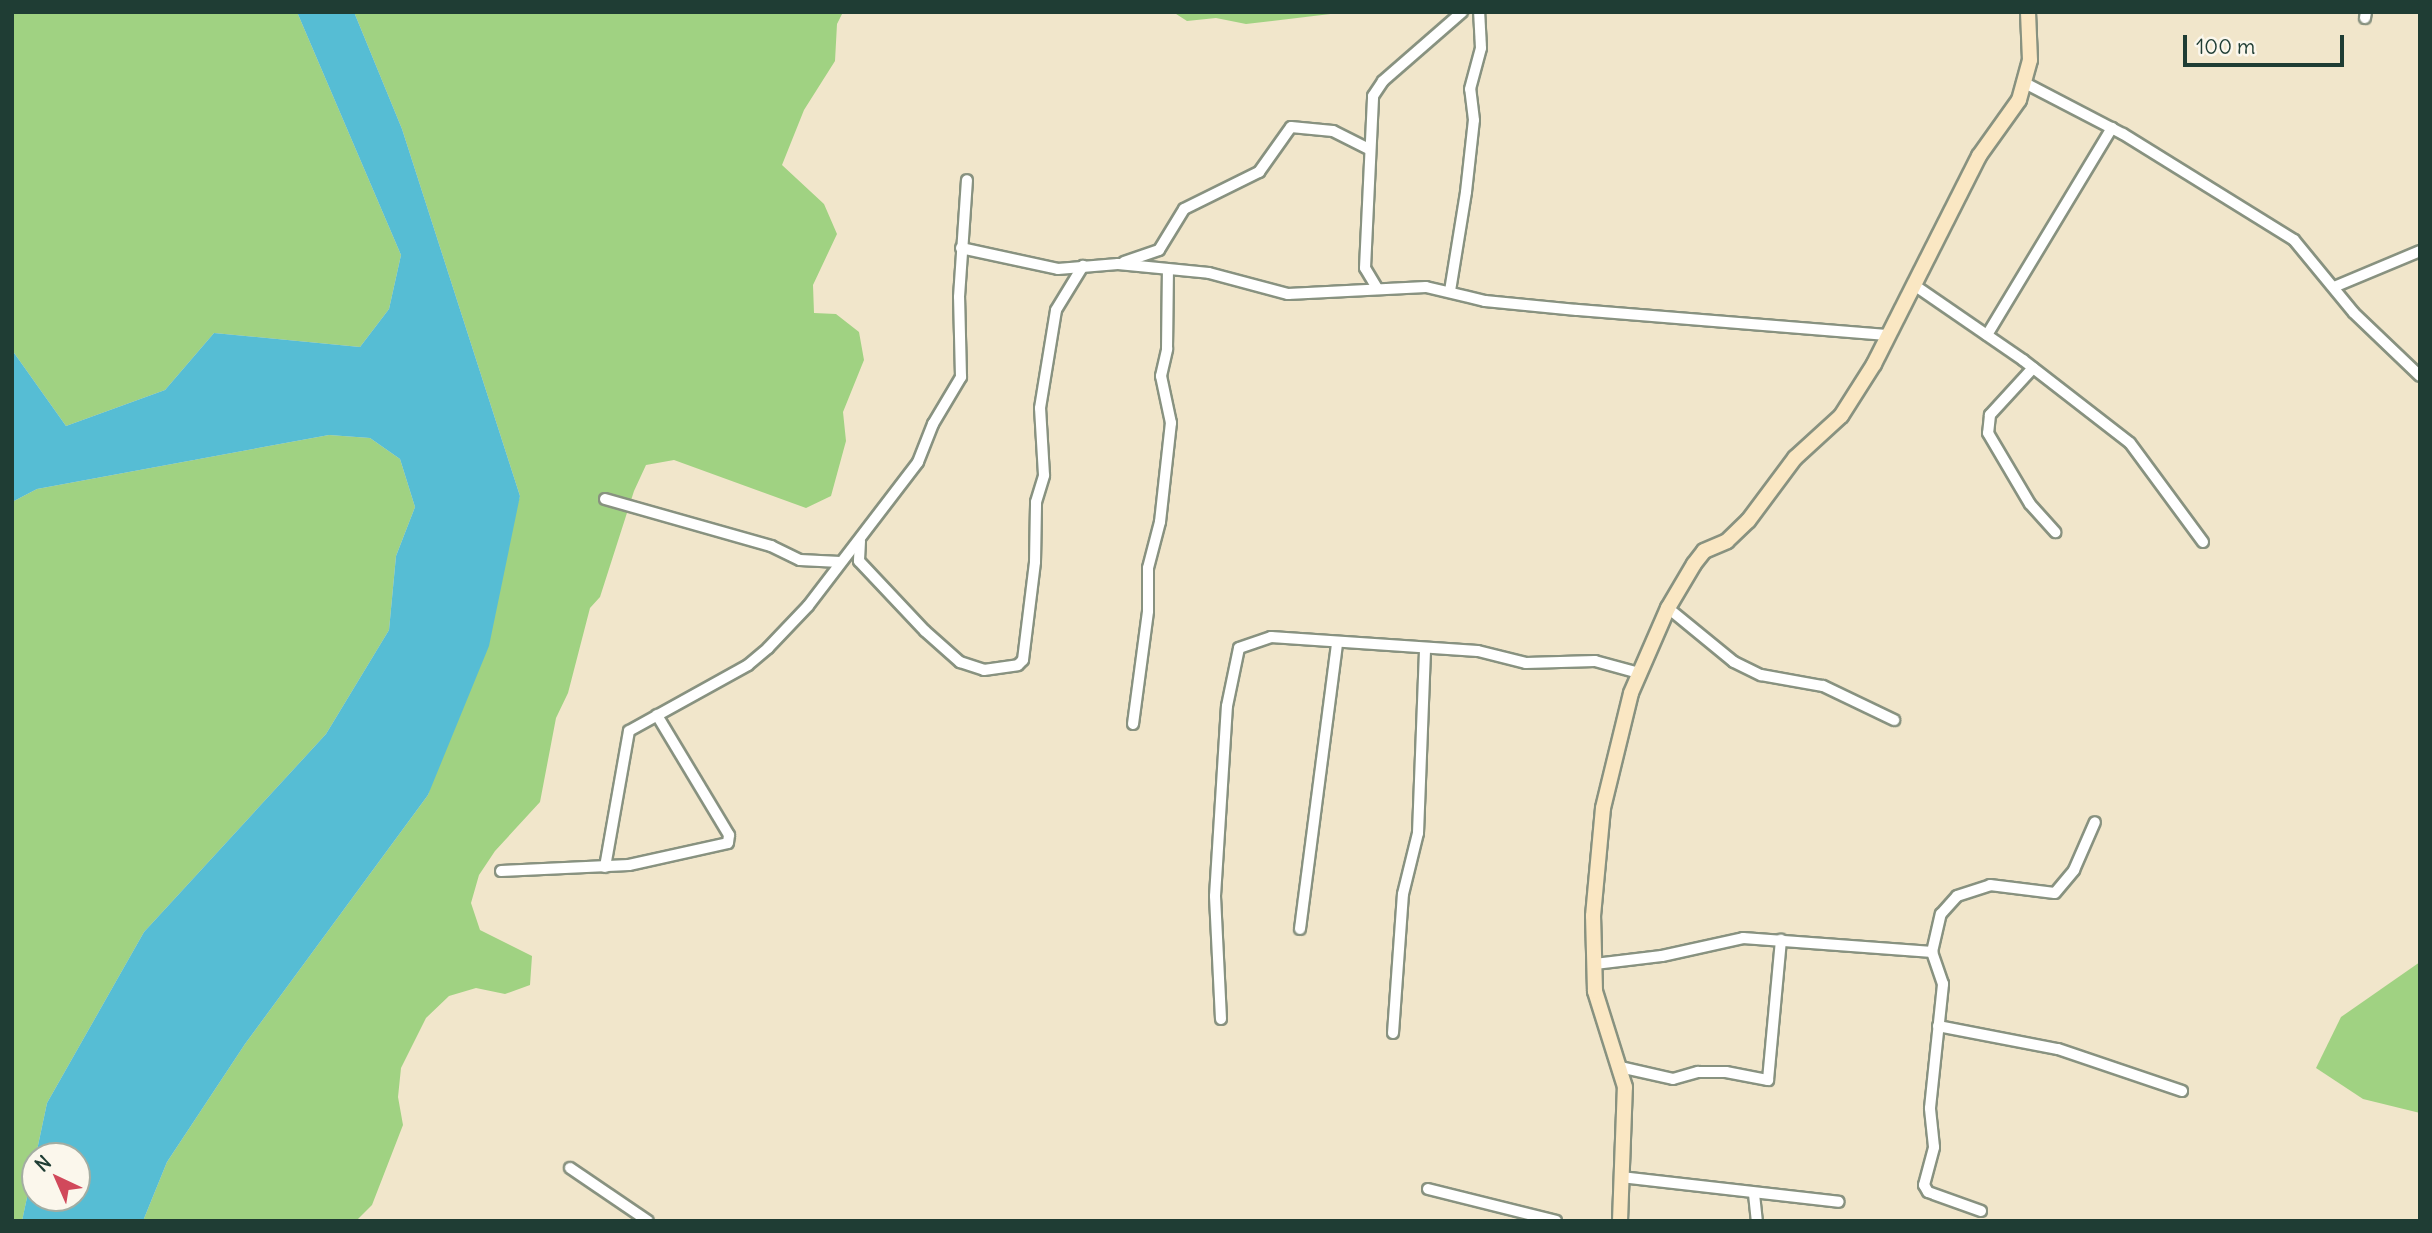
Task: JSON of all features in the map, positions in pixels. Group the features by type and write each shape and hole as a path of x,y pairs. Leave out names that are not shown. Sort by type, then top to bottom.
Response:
{"main road":[{"path":"1620,1221 1625,1087 1595,991 1593,916 1603,808 1639,673 1668,608 1704,551 1734,536 1795,458 1841,416 1888,335 1979,156 2012,112 2025,83 2030,60 2028,12"}],"street":[{"path":"1377,288 1365,268 1369,149 1376,89 1462,12"},
{"path":"1450,291 1474,120 1470,89 1480,48 1479,12"},
{"path":"2025,83 2112,128 2294,240 2334,287 2420,376"},
{"path":"1118,264 1159,250 1184,209 1259,172 1292,127 1333,131 1369,149"},
{"path":"1987,335 2112,128"},
{"path":"605,867 629,731 748,665 768,648 909,478 933,424 960,382 961,248 967,180"},
{"path":"961,248 1026,265 1118,264 1209,273 1288,294 1377,288 1450,291 1485,301 1888,335"},
{"path":"2334,287 2420,251"},
{"path":"860,539 859,561 925,631 960,662 984,670 1018,665 1023,660 1035,562 1036,502 1044,475 1040,408 1056,310 1083,266"},
{"path":"1133,724 1148,611 1148,568 1160,522 1171,423 1161,376 1167,349 1168,270"},
{"path":"1914,285 2033,368 2144,457 2203,542"},
{"path":"2033,368 1990,415 1988,433 2030,505 2055,532"},
{"path":"605,499 771,546 800,560 840,562"},
{"path":"1668,608 1734,662 1761,675 1823,686 1894,720"},
{"path":"1222,1019 1215,896 1227,706 1236,654 1246,642 1271,637 1478,651 1526,663 1595,662 1639,673"},
{"path":"1300,929 1337,643"},
{"path":"1394,1033 1403,894 1418,833 1425,648"},
{"path":"501,871 605,867 724,845 730,839 657,715"},
{"path":"1981,1211 1928,1192 1924,1185 1934,1147 1930,1108 1943,981 1933,951 1941,914 1957,896 1971,889 2009,886 2049,894 2060,889 2074,870 2095,822"},
{"path":"1595,964 1662,956 1728,940 1781,940 1933,951"},
{"path":"1620,1067 1673,1079 1698,1072 1726,1072 1768,1080 1781,940"},
{"path":"1938,1026 2058,1049 2182,1091"},
{"path":"570,1168 648,1221"},
{"path":"1621,1177 1839,1202"},
{"path":"1428,1189 1556,1221"},
{"path":"1754,1194 1757,1221"}],"green space":[{"path":"12,12 297,12 401,255 389,309 360,347 214,333 165,390 66,426 12,350"},
{"path":"354,12 843,12 837,24 835,61 804,110 782,165 824,204 837,234 813,285 814,313 836,314 859,332 864,360 843,412 846,441 831,496 806,508 674,460 646,465 634,491 600,597 590,608 568,693 556,718 540,802 495,851 479,875 471,903 480,930 532,956 530,985 505,994 476,988 449,996 426,1018 401,1068 398,1097 403,1125 372,1205 356,1221 143,1221 167,1162 245,1044 428,795 520,496 402,129"},
{"path":"1173,12 1347,12 1246,24 1216,18 1187,21"},
{"path":"329,435 370,438 400,459 415,507 396,556 389,630 326,734 144,932 47,1103 39,1142 21,1142 21,1212 24,1212 22,1221 12,1221 12,502 37,489"},
{"path":"2420,962 2420,1113 2363,1099 2316,1068 2341,1017"}],"water":[{"path":"297,12 354,12 402,129 520,496 489,646 428,795 245,1044 167,1162 143,1221 22,1221 24,1212 91,1212 91,1142 39,1142 47,1103 144,932 326,734 389,630 396,556 415,507 400,459 370,438 329,435 37,489 12,502 12,350 66,426 165,390 214,333 360,347 389,309 401,255"}]}
